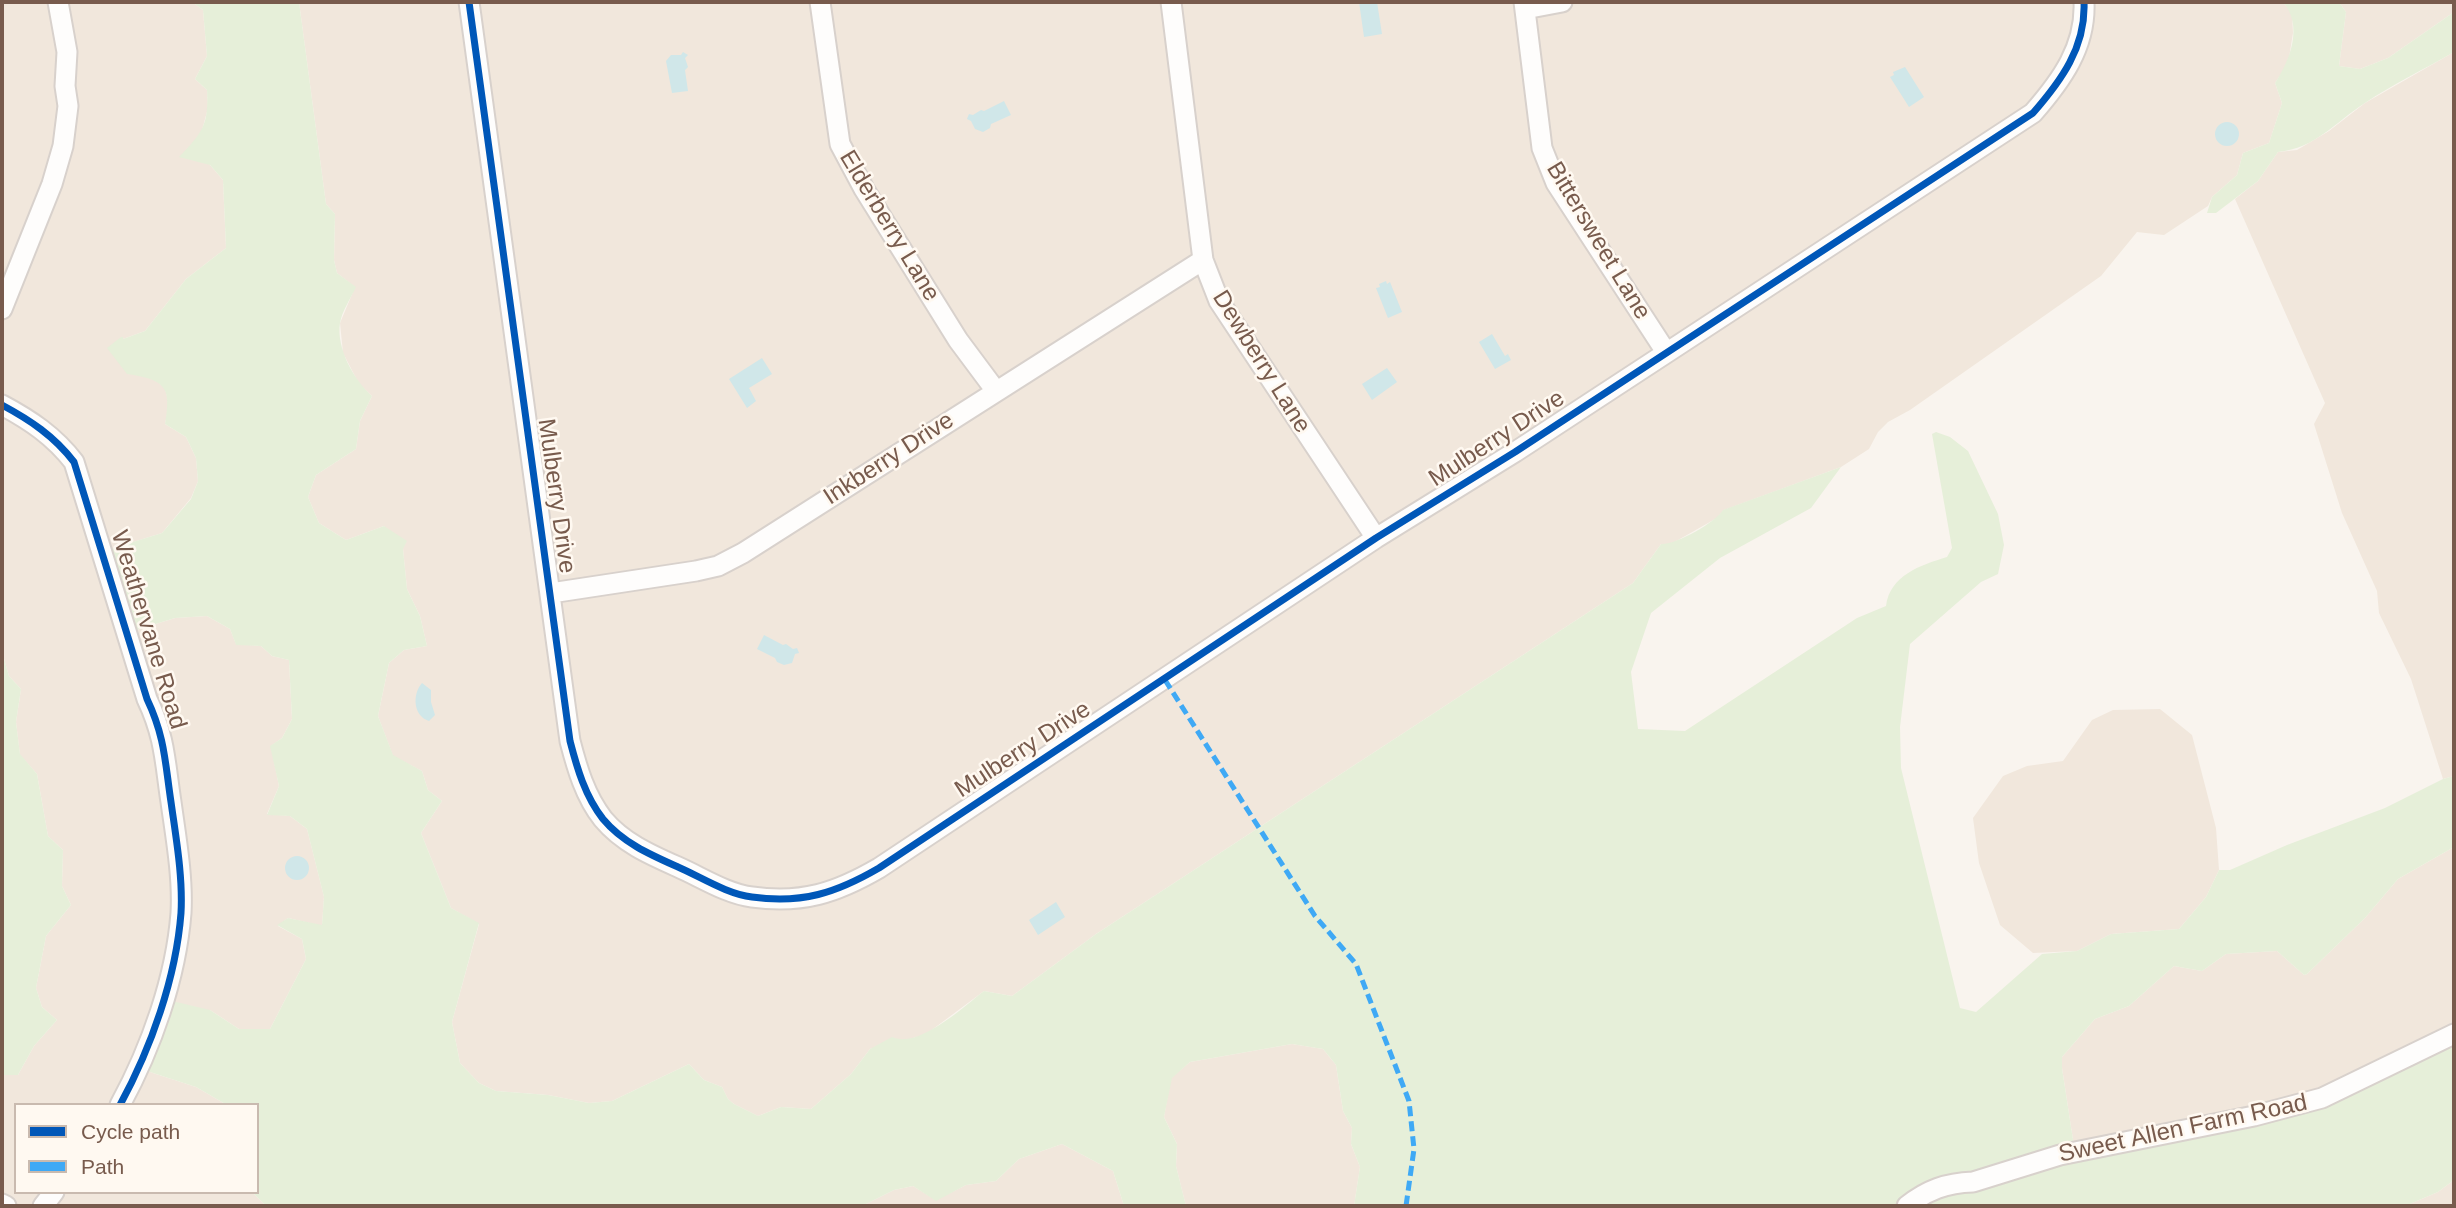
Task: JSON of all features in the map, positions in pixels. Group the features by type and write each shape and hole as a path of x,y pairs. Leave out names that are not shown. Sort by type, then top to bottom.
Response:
{"street":[{"path":"2,309 52,184 63,146 68,106 65,86 67,52 58,2"},
{"name":"Mulberry Drive","path":"469,2 570,741 579,774 592,803 604,820 645,853 751,897 815,897 848,886 879,868 1376,538 1515,452 2033,113 2060,82 2078,47 2084,2"},
{"name":"Elderberry Lane","path":"820,2 839,144 857,179 958,340 996,391"},
{"name":"Dewberry Lane","path":"1171,2 1203,260 1219,301 1376,538"},
{"path":"1525,5 1562,2"},
{"name":"Bittersweet Lane","path":"1525,5 1542,148 1556,183 1666,352"},
{"name":"Inkberry Drive","path":"551,593 718,566 743,554 1203,260"},
{"name":"Weathervane Road","path":"2,405 27,419 59,443 74,462 166,757 181,910 177,950 145,1058 121,1103"},
{"name":"Sweet Allen Farm Road","path":"1907,1206 1931,1189 1958,1182 1973,1182 2060,1155 2253,1116 2322,1098 2454,1034"}],"shaded area":[{"path":"2,2 192,2 203,10 207,56 195,79 207,90 208,108 201,134 210,165 223,180 226,248 186,279 145,331 123,339 121,337 127,373 154,378 165,388 169,405 165,424 186,437 196,458 198,481 191,498 162,533 108,550 133,631 175,618 207,616 230,629 236,644 261,646 272,656 289,660 292,719 282,738 271,746 279,786 267,814 290,816 307,829 324,897 322,926 288,918 278,926 302,939 306,959 270,1029 239,1029 210,1010 147,1071 196,1087 224,1103 14,1103 14,1194 254,1194 266,1206 2,1206 2,1075 18,1075 34,1046 57,1020 42,1007 36,988 46,936 71,905 62,886 63,850 48,836 37,774 20,755 16,722 21,689 9,676 2,652"},
{"path":"299,2 2283,2 2292,13 2293,33 2288,64 2275,83 2282,103 2269,143 2243,153 2237,175 2212,197 2208,206 2164,235 2137,232 2101,276 1910,410 1888,422 1878,432 1869,449 1841,467 1724,510 1717,518 1671,544 1661,544 1633,583 1096,934 1012,996 984,991 925,1035 870,1049 851,1074 811,1109 781,1107 758,1116 734,1104 722,1087 704,1080 689,1064 612,1101 589,1103 548,1095 496,1091 479,1083 460,1063 452,1022 479,924 451,908 421,833 442,801 428,790 422,771 393,756 378,716 389,663 404,650 427,646 420,616 407,589 403,549 384,526 346,540 319,523 308,497 316,475 356,449 360,421 372,396 359,384 343,353 340,323 355,287 337,273 334,260 335,214 326,204"},
{"path":"2339,2 2454,2 2454,12 2388,58 2360,69 2339,66 2346,12"},
{"path":"2454,52 2454,776 2443,779 2411,679 2379,613 2377,591 2342,513 2314,424 2325,403 2235,199 2258,181 2278,152 2297,150 2329,131 2365,103"},
{"path":"2160,709 2192,735 2216,828 2219,870 2206,897 2179,929 2111,934 2077,951 2033,953 2000,925 1979,863 1973,818 2003,776 2027,766 2063,761 2092,720 2113,710"},
{"path":"2454,847 2454,1038 2343,1092 2075,1153 2062,1057 2095,1019 2129,1006 2174,966 2202,971 2226,954 2277,951 2304,975 2307,974 2365,918 2398,879"},
{"path":"1292,1044 1323,1049 1336,1065 1343,1111 1352,1128 1351,1144 1360,1167 1354,1206 1186,1206 1176,1166 1177,1144 1164,1117 1171,1078 1190,1062"},
{"path":"1062,1144 1113,1171 1124,1206 862,1206 894,1190 913,1186 936,1200 966,1185 996,1181 1019,1159"},
{"path":"2454,1180 2454,1206 2405,1206 2438,1192"}],"green space":[{"path":"192,2 299,2 326,204 335,214 334,260 337,273 356,287 341,318 339,333 348,363 372,396 360,421 356,449 316,475 308,497 319,523 346,540 384,526 407,541 403,549 407,589 420,616 427,646 404,650 389,663 378,716 393,755 422,771 428,790 442,801 421,833 451,908 479,923 452,1022 460,1063 479,1083 496,1091 548,1095 589,1103 612,1101 689,1064 704,1080 722,1087 734,1104 758,1116 781,1107 811,1109 851,1074 870,1049 892,1037 903,1039 927,1032 953,1016 984,991 1012,996 1096,934 1633,583 1661,544 1676,541 1695,532 1723,510 1841,467 1811,508 1720,558 1651,613 1631,672 1638,729 1685,731 1857,618 1886,606 1894,586 1908,573 1947,557 1952,548 1932,434 1936,432 1950,437 1968,451 1998,514 2004,545 1998,574 1981,582 1910,644 1900,727 1901,768 1960,1008 1976,1012 2042,954 2077,951 2111,934 2179,929 2206,897 2219,870 2230,870 2385,808 2454,776 2454,847 2398,879 2365,918 2307,974 2304,975 2277,951 2226,954 2202,971 2174,966 2129,1006 2095,1019 2062,1057 2062,1068 2075,1153 2265,1115 2454,1038 2454,1180 2438,1192 2405,1206 1354,1206 1360,1167 1351,1144 1352,1128 1343,1111 1336,1065 1323,1049 1292,1044 1190,1062 1172,1078 1164,1117 1177,1144 1176,1166 1186,1206 1124,1206 1113,1171 1062,1144 1019,1159 996,1181 966,1185 936,1201 913,1186 894,1190 862,1206 266,1206 254,1194 259,1194 259,1103 224,1103 196,1087 147,1071 168,1000 210,1010 239,1029 270,1029 306,959 302,939 277,925 288,918 322,925 324,897 307,829 290,816 267,815 279,786 270,746 282,738 292,719 289,660 272,656 261,646 236,645 230,629 207,616 175,618 133,631 107,550 162,533 191,499 198,481 196,458 186,437 165,424 167,401 162,387 150,379 127,374 107,348 121,337 123,339 145,331 186,279 226,248 223,180 210,165 179,157 202,128 207,112 207,90 195,79 207,56 203,10"},
{"path":"2283,2 2339,2 2346,12 2339,66 2360,69 2388,58 2454,12 2454,52 2376,96 2314,140 2291,150 2278,152 2258,181 2216,213 2207,213 2212,197 2237,175 2243,153 2269,143 2282,103 2275,83 2293,42 2292,21"},
{"path":"2,652 9,676 21,689 16,722 20,754 37,774 48,836 63,850 62,886 71,905 46,936 36,988 42,1007 57,1020 34,1046 18,1075 2,1075"}],"water":[{"path":"1359,2 1377,2 1382,34 1364,37"},
{"path":"683,52 688,55 685,58 688,67 685,70 688,91 672,93 666,61 671,55 681,55"},
{"path":"1905,67 1924,97 1909,107 1890,77 1894,75 1893,72"},
{"path":"1004,101 1011,115 991,124 990,128 983,132 975,129 967,119 969,114 984,111"},
{"path":"2227,122 2238,129 2239,134 2232,145 2227,146 2216,139 2215,134 2222,123"},
{"path":"1386,281 1387,284 1390,282 1402,312 1388,318 1376,288"},
{"path":"1492,334 1505,356 1508,354 1511,360 1495,369 1479,342"},
{"path":"762,358 772,374 749,388 756,401 747,408 729,379"},
{"path":"1387,368 1397,382 1372,400 1362,384"},
{"path":"764,635 793,649 797,648 799,653 795,654 792,663 784,665 757,649"},
{"path":"422,683 431,690 435,715 429,721 417,710 417,693"},
{"path":"297,856 308,863 309,868 302,879 297,880 286,873 285,868 292,857"},
{"path":"1056,902 1065,917 1038,935 1029,920"}],"marked path":[{"path":"1165,680 1315,916 1356,964 1409,1101 1414,1149 1406,1206"}],"cycle path":[{"path":"469,2 570,741 579,771 586,791 603,819 619,835 638,848 714,885 752,897 770,899 803,897 833,890 879,868 1376,538 1515,452 2033,113 2070,62 2081,34 2084,2"},
{"path":"2,405 41,429 74,462 164,750 180,872 181,913 178,938 168,987 152,1036 121,1103"}]}
